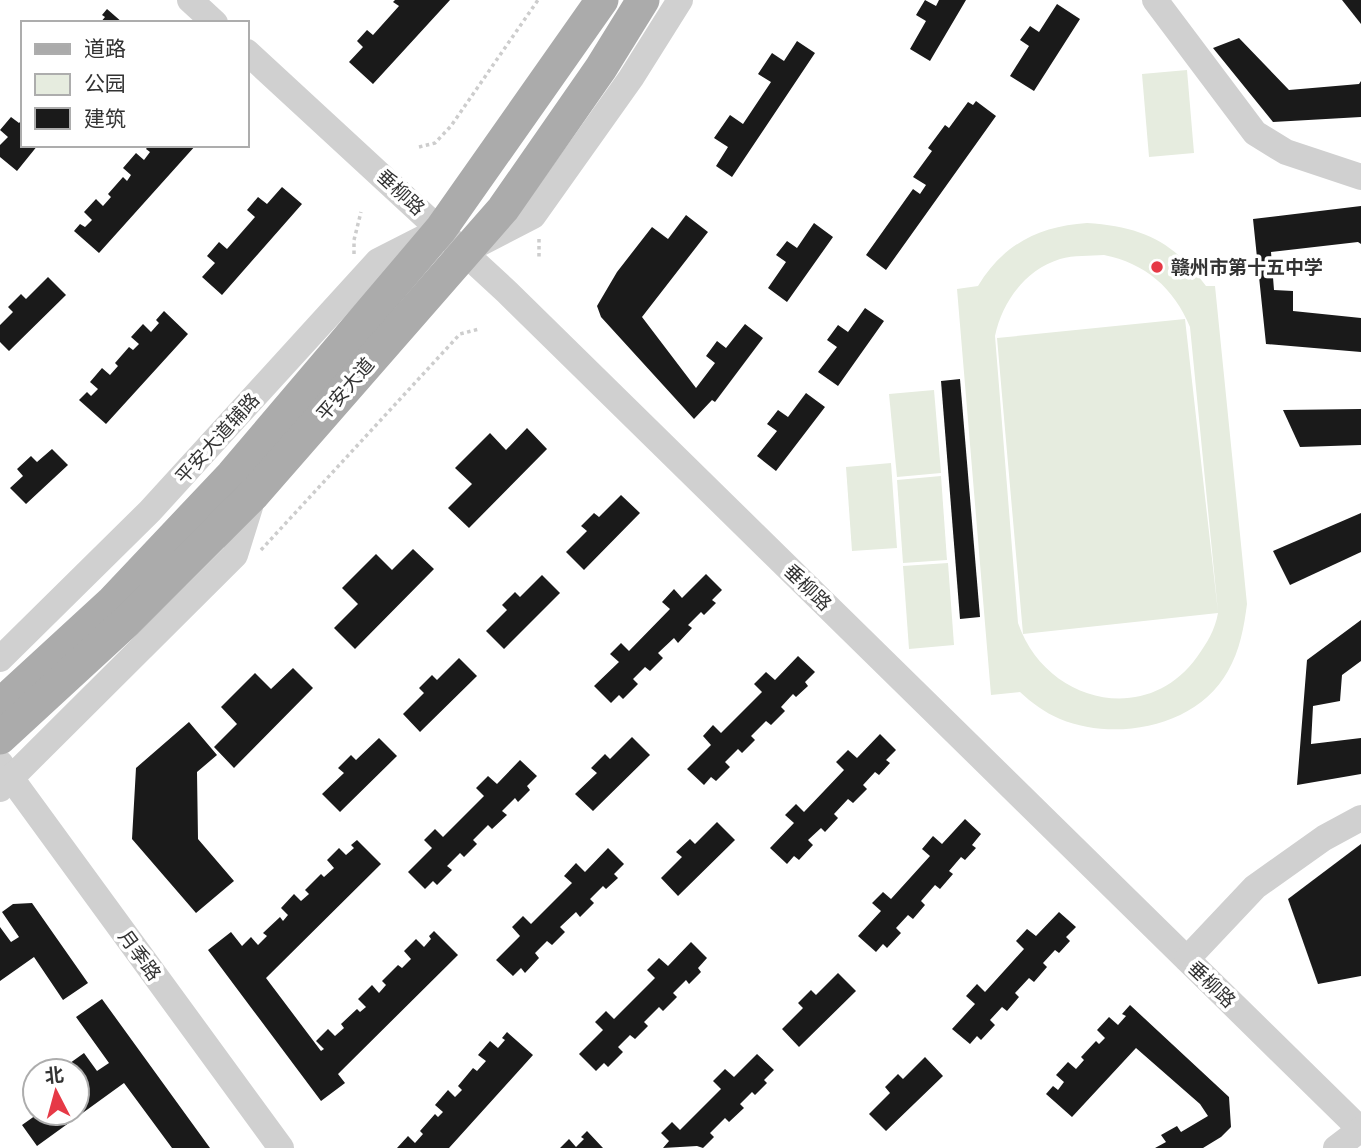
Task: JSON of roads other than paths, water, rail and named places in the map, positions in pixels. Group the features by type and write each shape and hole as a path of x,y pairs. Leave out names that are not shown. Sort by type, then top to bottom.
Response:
{"main road":[{"name":"平安大道","path":"0,738 126,622 453,240 602,0"},
{"name":"平安大道","path":"453,240 504,208 601,68 643,0"},
{"name":"平安大道","path":"0,705 243,484"}],"street":[{"path":"190,0 213,21"},
{"name":"平安大道辅路","path":"0,659 150,511 378,261 533,216 631,78 680,0"},
{"path":"1155,0 1255,132 1286,152 1361,177"},
{"name":"垂柳路","path":"248,53 453,240 1361,1130"},
{"path":"4,777 236,555 243,484 150,511"},
{"name":"月季路","path":"4,777 281,1148"},
{"path":"1187,959 1255,887 1324,838 1361,818"},
{"path":"1336,1148 1361,1130"}],"place":[{"name":"赣州市第十五中学","path":"1157,267"}]}
